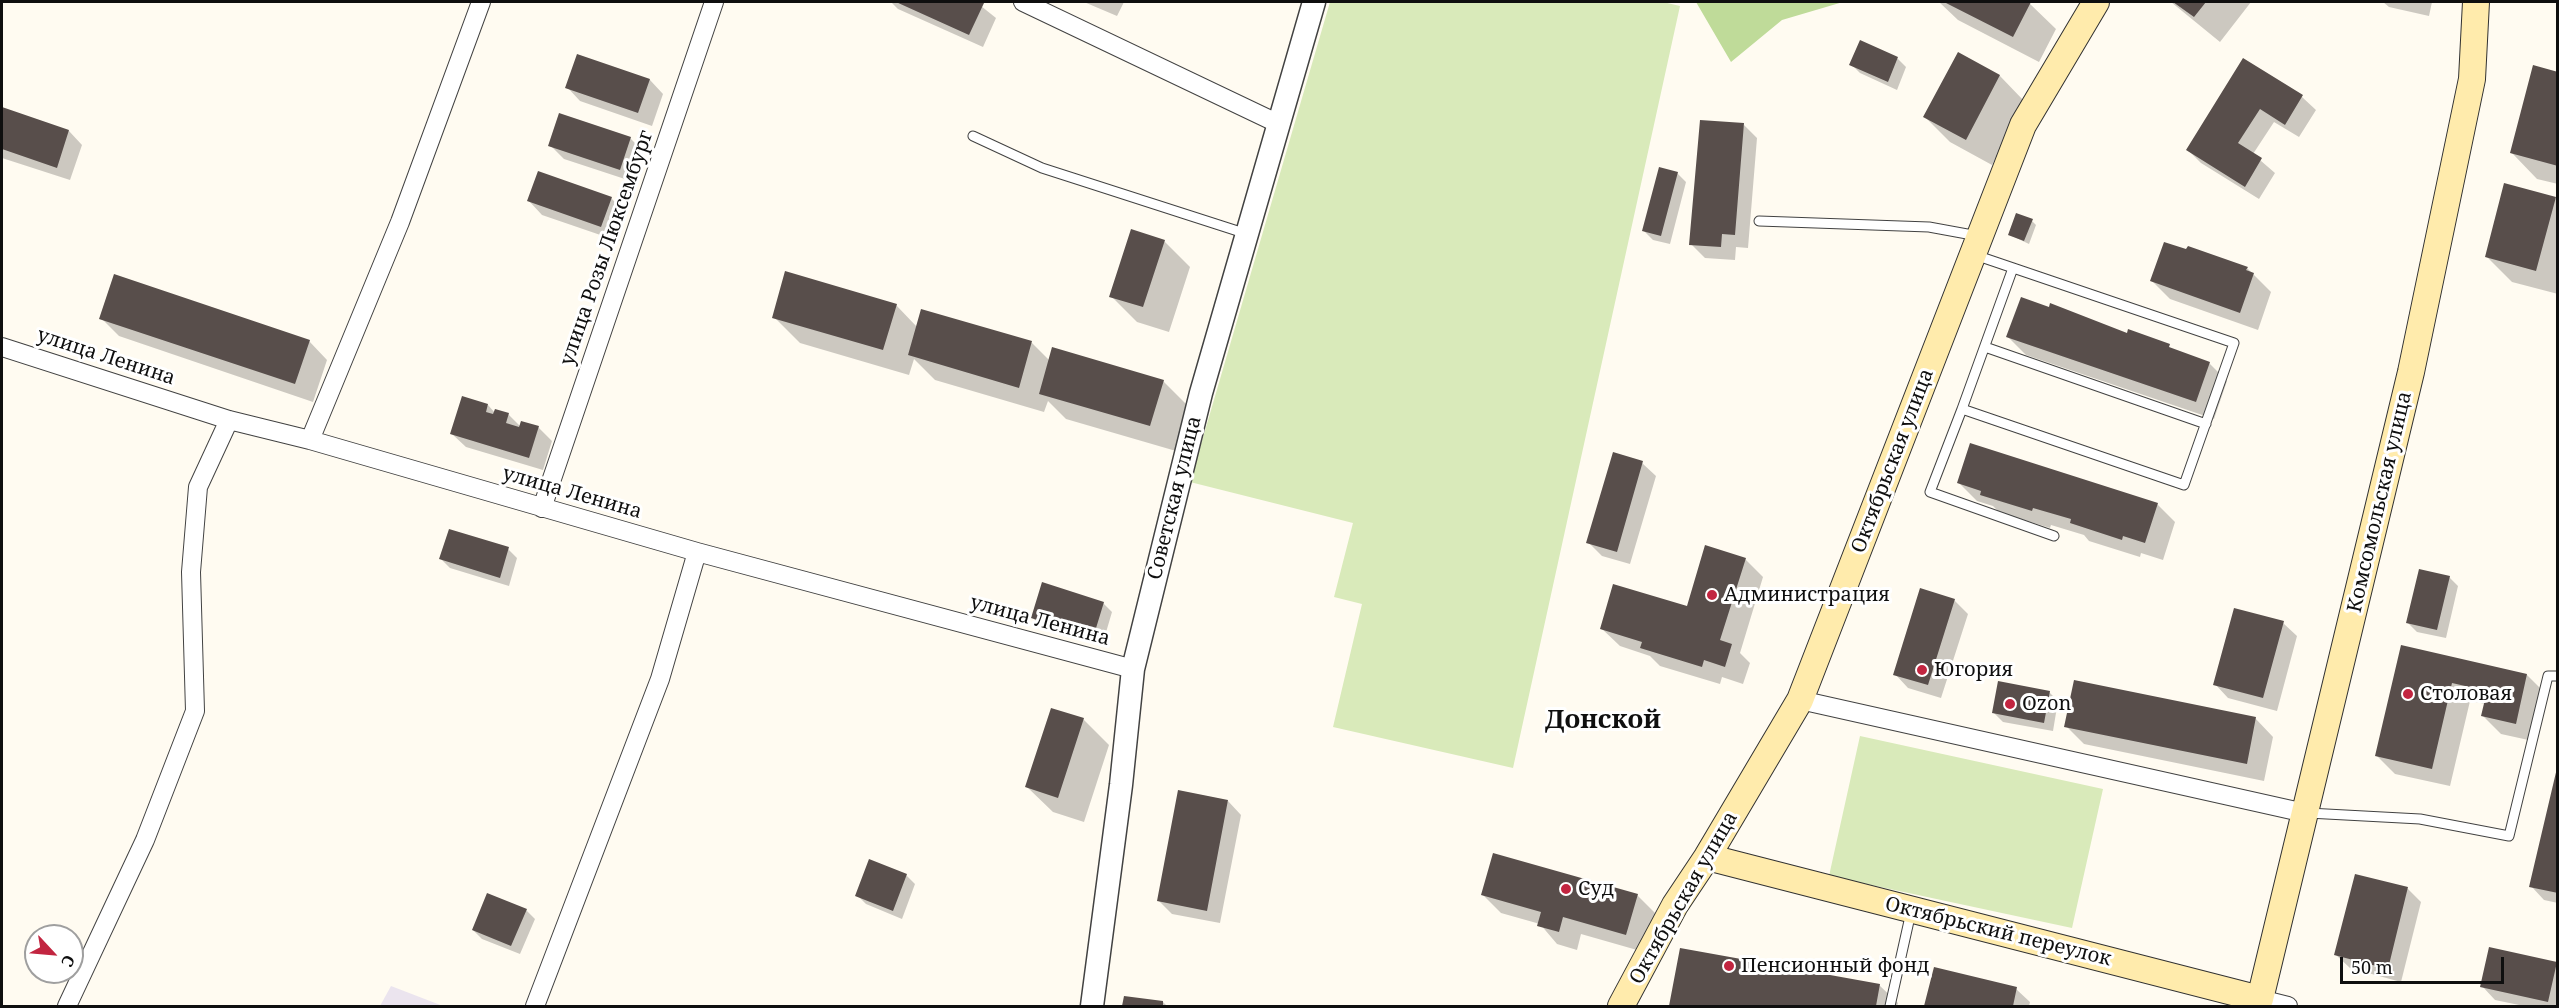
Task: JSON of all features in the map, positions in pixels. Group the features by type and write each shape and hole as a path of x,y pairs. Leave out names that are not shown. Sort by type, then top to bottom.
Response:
{"main road":[{"name":"Октябрьская улица","path":"1621,1006 1675,905 1707,857 1800,700 2023,126 2096,2"},
{"name":"Комсомольская улица","path":"2258,1003 2421,325 2472,79 2476,2"},
{"name":"Октябрьский переулок","path":"1707,857 1911,909 2258,1003"}],"street":[{"path":"310,440 400,222 481,2"},
{"name":"улица Розы Люксембург","path":"542,508 714,2"},
{"path":"1023,2 1279,124"},
{"name":"Советская улица","path":"1092,1006 1121,785 1133,669 1201,393 1314,2"},
{"name":"улица Ленина","path":"2,347 229,420 310,440 697,552 1133,669"},
{"path":"67,1006 145,840 195,711 191,572 198,487 229,420"},
{"path":"535,1006 660,679 697,552"},
{"path":"1800,700 2305,813"},
{"name":"Октябрьский переулок","path":"2258,1003 2288,1006"}],"lane":[{"path":"973,136 1042,168 1247,234"},
{"path":"1759,221 1929,227 1976,245 2013,268 2234,343 2184,485 1962,409"},
{"path":"2013,268 1930,492 2054,536"},
{"path":"1985,347 2206,424"},
{"path":"2305,813 2420,819 2509,836 2548,676 2558,676"},
{"path":"1890,1006 1911,909"}],"shaded area":[{"path":"391,986 443,1006 380,1006"}],"green space":[{"path":"1330,2 1663,2 1680,6 1513,768 1333,727 1362,604 1334,597 1353,523 1190,482"},
{"path":"1696,2 1843,2 1782,20 1731,62"},
{"path":"1860,736 2103,789 2072,928 1829,876"}],"building":[{"path":"896,2 980,2 984,3 969,35"},
{"path":"1944,2 2031,2 2013,37"},
{"path":"2173,2 2206,2 2194,17"},
{"path":"1860,40 1898,57 1888,82 1849,65"},
{"path":"1958,52 2000,75 1966,140 1923,117"},
{"path":"577,54 650,79 638,113 565,88"},
{"path":"2243,58 2303,95 2285,125 2260,109 2238,143 2262,158 2245,187 2186,150"},
{"path":"2533,65 2558,72 2558,166 2510,153"},
{"path":"2,107 69,130 57,168 2,149"},
{"path":"559,113 631,137 620,170 548,146"},
{"path":"1700,120 1744,123 1735,235 1722,234 1721,247 1689,245"},
{"path":"1659,167 1678,172 1661,236 1642,231"},
{"path":"538,171 612,197 601,227 527,201"},
{"path":"2504,183 2556,197 2536,271 2485,257"},
{"path":"2016,213 2033,219 2024,241 2008,235"},
{"path":"1131,229 1165,240 1143,307 1109,297"},
{"path":"2164,242 2186,249 2188,246 2248,267 2246,270 2254,273 2240,313 2150,281"},
{"path":"785,271 897,304 883,350 772,318"},
{"path":"114,274 310,340 295,384 99,319"},
{"path":"2021,297 2049,307 2050,303 2127,333 2128,329 2210,362 2196,402 2006,337"},
{"path":"921,309 1032,341 1019,388 908,355"},
{"path":"1052,347 1164,380 1150,426 1039,394"},
{"path":"462,396 488,404 486,412 493,414 495,409 509,413 506,423 519,427 521,421 539,426 529,458 450,434"},
{"path":"1970,443 2158,503 2145,543 2123,536 2122,540 2070,523 2071,519 2033,508 2032,511 1980,495 1981,491 1957,483"},
{"path":"1613,452 1643,461 1617,552 1586,543"},
{"path":"449,529 509,547 500,578 439,559"},
{"name":"Администрация","path":"1705,545 1746,558 1720,640 1732,644 1725,667 1704,660 1702,667 1640,648 1642,642 1600,629 1613,584 1687,606"},
{"path":"2419,569 2450,576 2437,630 2406,623"},
{"path":"1042,582 1104,602 1093,638 1031,618"},
{"path":"1920,588 1955,599 1928,685 1893,675"},
{"path":"2234,608 2284,621 2263,698 2213,685"},
{"path":"2401,645 2527,674 2516,724 2481,716 2487,691 2452,683 2432,769 2375,756"},
{"path":"2074,680 2256,717 2247,764 2064,727"},
{"path":"1998,681 2050,691 2044,723 1992,713"},
{"path":"1051,708 1084,718 1058,798 1025,787"},
{"path":"2558,768 2558,893 2529,887"},
{"path":"1178,790 1228,800 1207,911 1157,901"},
{"path":"1493,853 1638,894 1626,935 1563,917 1559,932 1537,926 1541,912 1481,895"},
{"path":"869,859 907,874 893,911 855,896"},
{"path":"2355,874 2408,887 2388,969 2334,955"},
{"path":"487,893 527,909 511,946 472,930"},
{"path":"2489,947 2557,962 2548,1002 2480,987"},
{"name":"Пенсионный фонд","path":"1680,948 1880,984 1876,1006 1669,1006"},
{"path":"1934,967 2017,987 2013,1006 1924,1006"},
{"path":"1124,996 1163,1001 1163,1006 1122,1006"}],"place":[{"name":"Администрация","path":"1712,595"},
{"name":"Югория","path":"1922,670"},
{"name":"Столовая","path":"2408,694"},
{"name":"Ozon","path":"2010,704"},
{"name":"Суд","path":"1566,889"},
{"name":"Пенсионный фонд","path":"1729,966"}],"district":[{"name":"Донской","path":"1603,721"}]}
